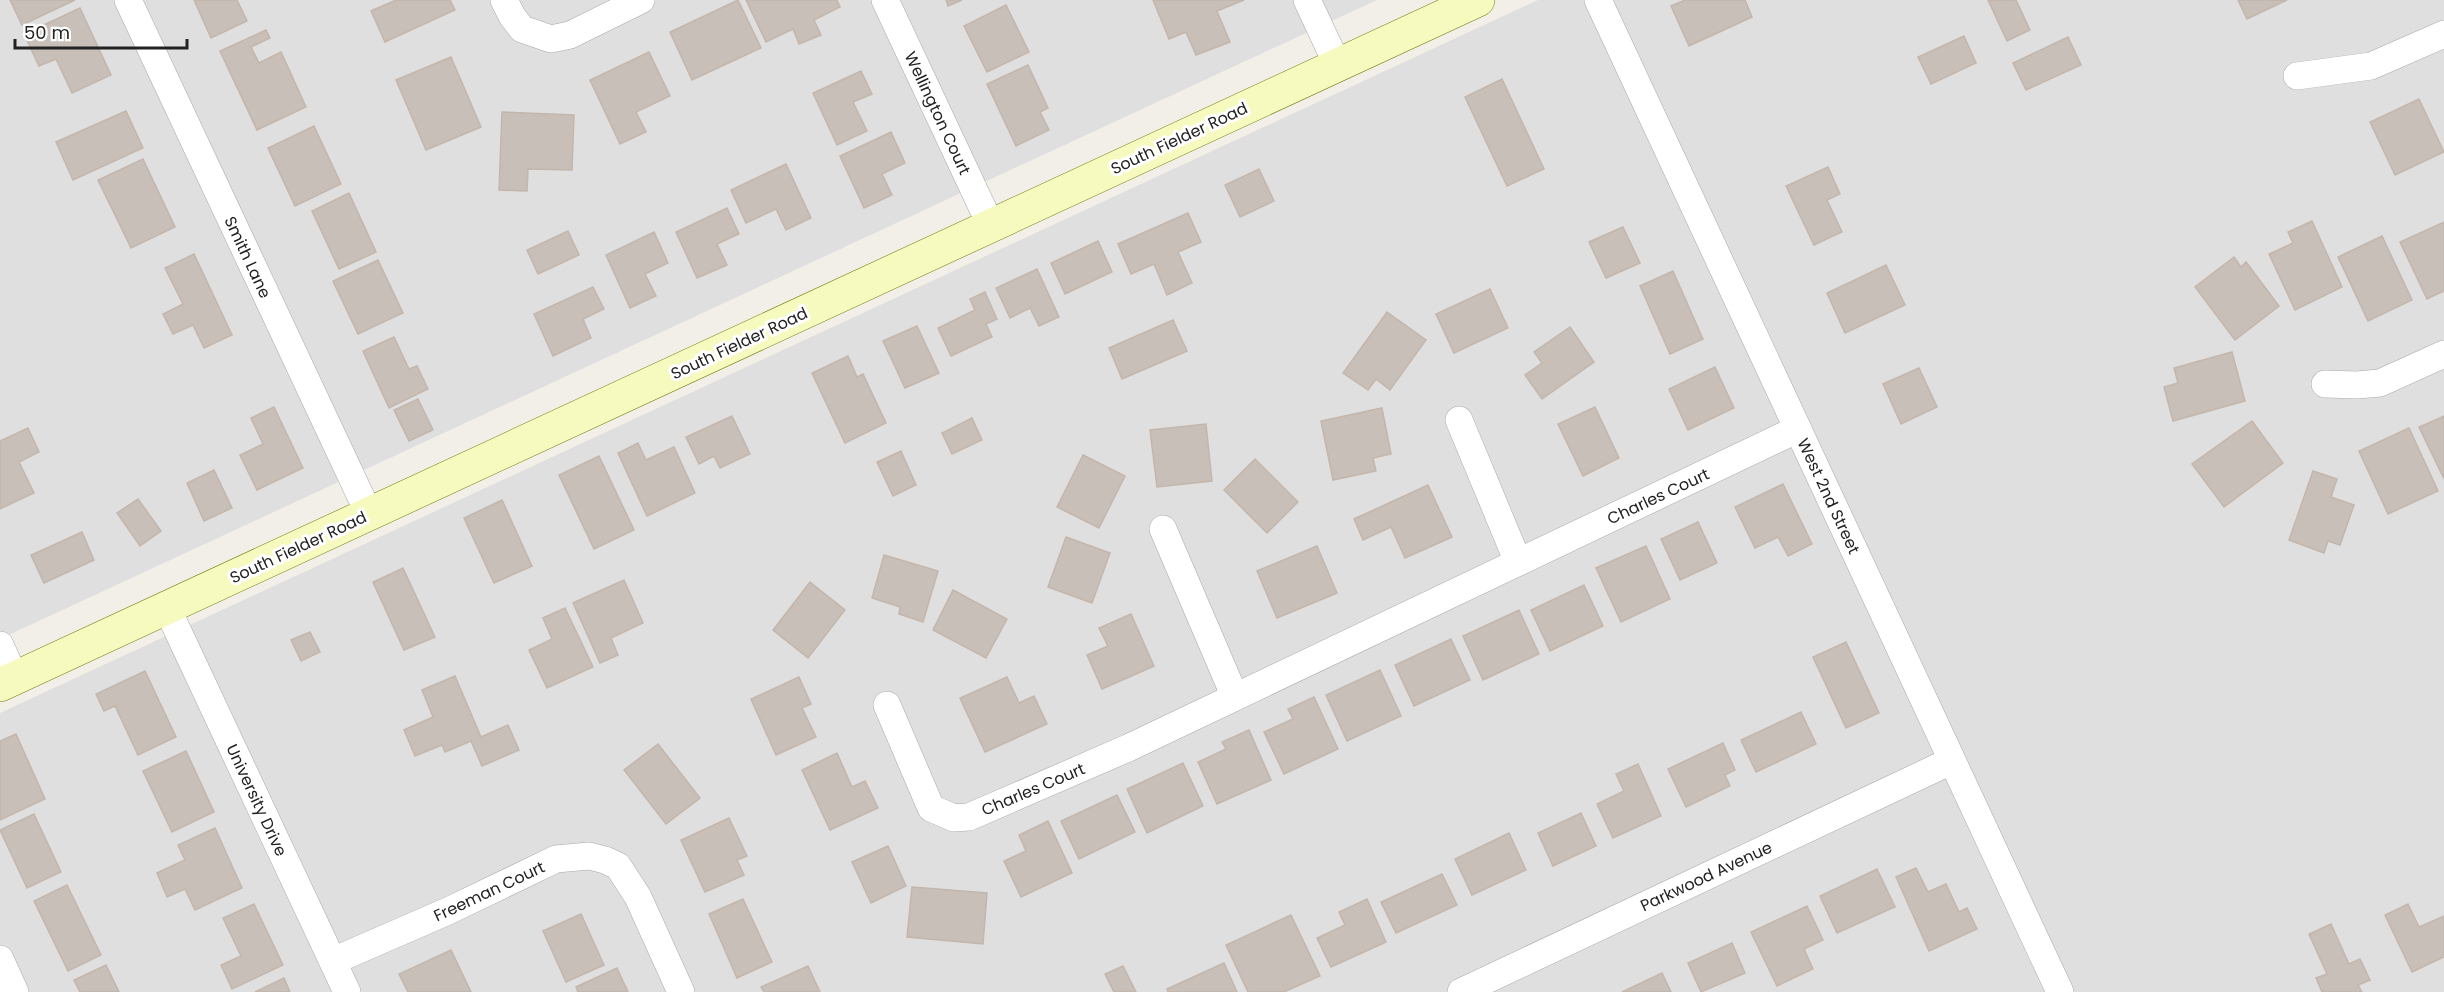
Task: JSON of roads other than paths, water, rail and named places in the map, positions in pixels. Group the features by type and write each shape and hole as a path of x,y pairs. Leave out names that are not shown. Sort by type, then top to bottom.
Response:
{"main road":[{"name":"South Fielder Road","path":"8,682 1478,0"}],"street":[{"name":"Smith Lane","path":"128,0 369,514"},
{"path":"504,0 522,29 551,39 570,35 641,0"},
{"name":"Wellington Court","path":"885,0 991,226"},
{"path":"1307,0 1337,64"},
{"name":"West 2nd Street","path":"1598,0 2060,992"},
{"path":"2297,76 2371,66 2444,34"},
{"path":"2325,384 2380,383 2444,354"},
{"path":"1459,420 1518,562"},
{"name":"Charles Court","path":"887,705 931,808 954,818 969,817 1235,697 1798,429"},
{"path":"1163,529 1235,697"},
{"name":"University Drive","path":"167,608 347,992"},
{"path":"0,645 8,682"},
{"name":"Parkwood Avenue","path":"1461,992 1952,761"},
{"name":"Freeman Court","path":"333,961 448,911 556,859 589,856 605,860 618,867 638,897 681,992"},
{"path":"0,959 15,992"}]}
